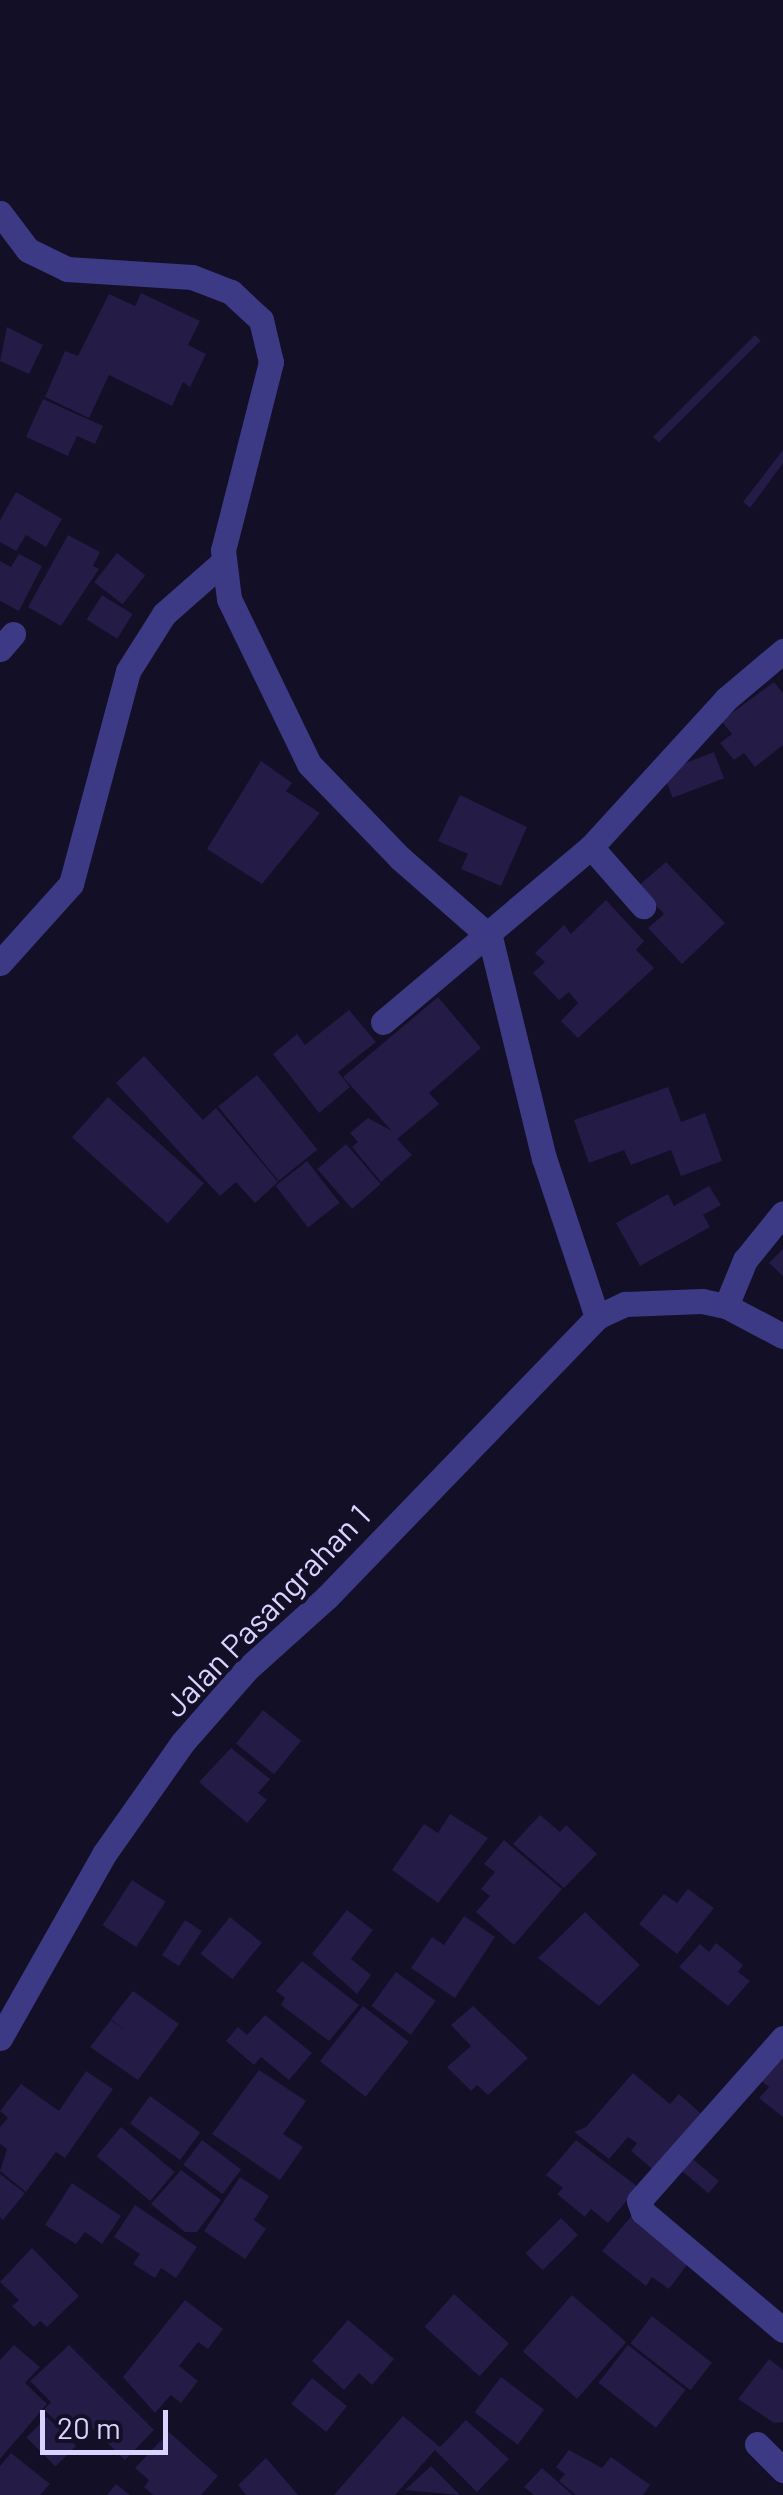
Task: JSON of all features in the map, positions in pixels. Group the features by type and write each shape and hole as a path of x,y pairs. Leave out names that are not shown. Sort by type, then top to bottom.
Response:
{"street":[{"path":"0,213 28,250 67,269 192,277 230,292 261,320 271,362 242,462 224,562 229,599 262,675 310,764 400,858 490,937 544,1158 597,1317 625,1304 726,1306 783,1336"},
{"path":"0,963 71,884 128,671 164,614 224,562"},
{"path":"383,1022 490,937 591,847 726,699 783,650"},
{"path":"591,847 643,906"},
{"path":"726,1306 745,1260 783,1213"},
{"name":"Jalan Pasangrahan 1","path":"0,2038 104,1854 183,1742 247,1669 327,1598 597,1317"},
{"path":"783,2038 639,2201 642,2212 783,2330"},
{"path":"757,2444 783,2470"}],"building":[{"path":"141,293 200,321 188,345 206,354 190,387 183,382 172,406 109,375 89,418 45,397 65,351 78,356 109,294 135,306"},
{"path":"7,327 43,345 29,374 0,361"},
{"path":"755,335 761,341 659,442 653,437"},
{"path":"43,399 103,426 95,444 77,436 68,456 26,437"},
{"path":"783,450 783,463 750,508 743,502"},
{"path":"16,492 62,519 46,547 26,535 16,551 0,542 0,520"},
{"path":"68,535 100,552 93,566 99,569 61,626 28,607"},
{"path":"117,553 145,575 123,604 94,582"},
{"path":"19,554 42,566 19,611 0,601 0,561 11,567"},
{"path":"102,595 133,614 117,639 87,620"},
{"path":"774,682 783,693 783,745 755,767 744,753 734,760 720,743 732,734 721,721"},
{"path":"714,752 724,778 673,798 663,772"},
{"path":"261,761 292,783 286,791 320,813 262,884 207,849"},
{"path":"460,795 527,827 501,886 461,869 468,854 438,841"},
{"path":"666,862 725,923 682,964 648,928 664,914 638,886"},
{"path":"606,900 644,941 636,950 654,968 578,1038 561,1021 578,1003 569,992 559,1000 533,973 545,962 535,953 564,925 571,934"},
{"path":"438,997 481,1048 429,1093 439,1104 397,1139 412,1155 381,1182 352,1147 358,1142 350,1133 368,1118 392,1131 343,1077"},
{"path":"349,1010 376,1042 338,1072 350,1087 319,1113 273,1054 297,1034 305,1045"},
{"path":"144,1056 203,1120 216,1108 278,1182 255,1203 236,1182 220,1196 116,1083"},
{"path":"257,1075 317,1150 279,1181 218,1106"},
{"path":"668,1087 681,1122 705,1113 722,1161 681,1176 671,1150 631,1165 624,1150 589,1163 574,1120"},
{"path":"108,1097 204,1183 168,1223 72,1137"},
{"path":"346,1144 381,1184 352,1209 317,1169"},
{"path":"307,1161 340,1203 308,1227 275,1186"},
{"path":"709,1186 721,1205 703,1215 710,1227 640,1266 616,1223 668,1194 674,1206"},
{"path":"783,1249 783,1276 769,1263"},
{"path":"263,1710 301,1741 274,1774 236,1743"},
{"path":"231,1748 270,1779 258,1793 267,1800 247,1823 199,1782"},
{"path":"450,1814 488,1838 438,1903 392,1870 424,1824 438,1833"},
{"path":"540,1815 560,1832 566,1825 597,1854 564,1888 513,1844"},
{"path":"504,1840 562,1889 514,1945 476,1912 490,1896 481,1889 495,1872 484,1864"},
{"path":"132,1880 166,1902 136,1947 103,1925"},
{"path":"688,1889 714,1908 677,1954 639,1924 664,1894 677,1903"},
{"path":"347,1910 373,1930 351,1959 371,1975 357,1994 312,1954"},
{"path":"585,1912 640,1965 599,2006 538,1958"},
{"path":"464,1916 495,1937 455,1998 411,1968 432,1937 444,1945"},
{"path":"230,1917 262,1943 232,1979 200,1954"},
{"path":"185,1920 202,1931 179,1966 162,1955"},
{"path":"716,1943 743,1965 738,1972 750,1981 728,2006 679,1967 700,1944 709,1952"},
{"path":"302,1961 359,2005 329,2041 281,2005 285,1998 276,1991"},
{"path":"396,1972 436,2001 411,2035 371,2006"},
{"path":"133,1991 179,2024 138,2080 90,2047 111,2020 126,2031 111,2019"},
{"path":"363,2006 409,2042 366,2097 320,2061"},
{"path":"473,2006 528,2058 488,2095 477,2085 471,2091 447,2067 471,2046 451,2025"},
{"path":"265,2015 312,2053 289,2080 261,2057 254,2065 226,2041 238,2027 247,2035"},
{"path":"783,2052 783,2117 759,2098 769,2087 759,2079"},
{"path":"259,2070 306,2101 283,2134 303,2147 280,2180 212,2134"},
{"path":"86,2071 113,2089 65,2158 56,2152 26,2192 0,2171 7,2149 0,2144 0,2127 8,2118 0,2111 21,2084 59,2111"},
{"path":"633,2073 670,2104 679,2094 707,2119 657,2173 631,2151 637,2143 628,2137 609,2159 574,2132 586,2127"},
{"path":"150,2096 200,2132 180,2160 130,2124"},
{"path":"121,2127 175,2172 150,2201 97,2156"},
{"path":"202,2140 241,2169 222,2194 183,2165"},
{"path":"576,2140 638,2187 608,2223 591,2209 585,2217 557,2194 563,2188 546,2175"},
{"path":"689,2156 719,2181 709,2193 679,2168"},
{"path":"181,2170 221,2200 197,2232 185,2232 151,2204"},
{"path":"0,2174 25,2193 3,2220 0,2217"},
{"path":"240,2177 269,2196 254,2220 266,2229 245,2259 204,2231"},
{"path":"72,2183 121,2216 102,2244 85,2232 76,2244 45,2225"},
{"path":"135,2205 197,2247 176,2278 161,2268 155,2278 133,2264 140,2254 114,2237"},
{"path":"635,2212 693,2257 669,2289 652,2277 646,2286 602,2251"},
{"path":"561,2218 578,2235 543,2270 526,2253"},
{"path":"32,2248 79,2296 47,2327 40,2321 34,2327 12,2306 19,2300 0,2282"},
{"path":"454,2294 509,2344 480,2376 425,2327"},
{"path":"572,2295 626,2342 577,2399 523,2352"},
{"path":"185,2300 223,2329 208,2349 198,2342 179,2366 198,2381 181,2403 171,2395 155,2413 123,2377"},
{"path":"652,2316 712,2363 690,2390 630,2344"},
{"path":"348,2320 394,2359 372,2385 359,2373 344,2390 312,2361"},
{"path":"14,2345 40,2367 25,2383 47,2404 0,2459 0,2360"},
{"path":"69,2345 154,2430 125,2460 85,2421 71,2435 44,2410 51,2402 30,2381"},
{"path":"628,2345 686,2390 656,2428 598,2383"},
{"path":"769,2359 783,2370 783,2422 774,2423 738,2399"},
{"path":"501,2377 544,2409 518,2445 475,2412"},
{"path":"312,2378 347,2406 326,2432 291,2404"},
{"path":"403,2416 440,2447 466,2420 509,2459 477,2492 435,2450 395,2495 334,2495"},
{"path":"47,2417 76,2446 55,2466 26,2438"},
{"path":"169,2432 218,2476 201,2495 153,2495 144,2487 149,2480 135,2468"},
{"path":"569,2450 602,2468 611,2457 650,2485 643,2495 576,2495 559,2481 565,2474 556,2467"},
{"path":"11,2453 50,2484 40,2495 0,2495 0,2466"},
{"path":"266,2458 298,2495 246,2495 238,2485"},
{"path":"431,2466 460,2495 405,2490"},
{"path":"542,2468 573,2495 534,2495 524,2487"},
{"path":"116,2484 130,2495 107,2495"}]}
